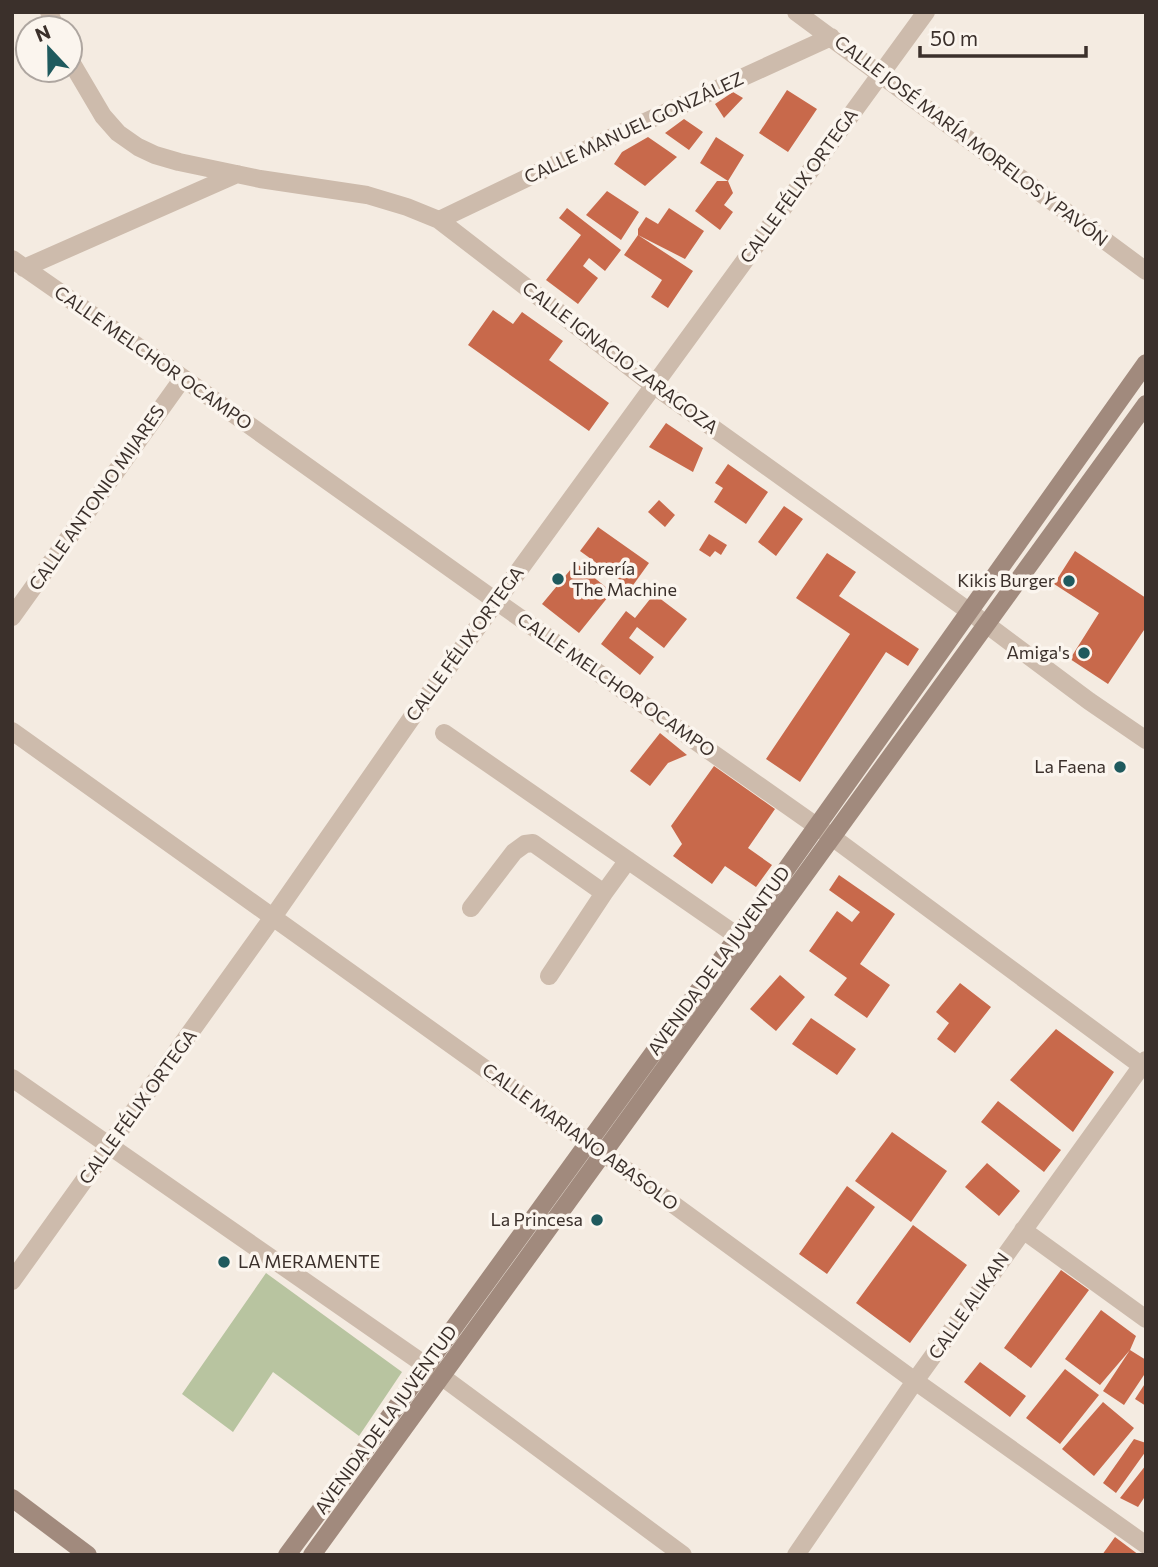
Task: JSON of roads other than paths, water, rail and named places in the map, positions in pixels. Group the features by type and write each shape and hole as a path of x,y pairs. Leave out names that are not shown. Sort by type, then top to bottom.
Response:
{"street":[{"name":"CALLE JOSÉ MARÍA MORELOS Y PAVÓN","path":"796,12 1146,271"},
{"name":"CALLE FÉLIX ORTEGA","path":"12,1281 274,918 415,713 926,12"},
{"name":"CALLE MANUEL GONZÁLEZ","path":"439,220 831,37"},
{"name":"CALLE IGNACIO ZARAGOZA","path":"84,84 103,116 118,132 138,147 155,155 237,174 367,195 439,220 653,385 1146,740"},
{"path":"18,264 237,174"},
{"name":"CALLE MELCHOR OCAMPO","path":"18,264 816,825 1144,1065"},
{"name":"AVENIDA DE LA JUVENTUD","path":"745,941 816,825 1146,363"},
{"name":"CALLE ANTONIO MIJARES","path":"12,617 183,378"},
{"name":"AVENIDA DE LA JUVENTUD","path":"312,1555 441,1377 595,1148 745,941 832,837 1146,404"},
{"name":"CALLE MARIANO ABASOLO","path":"12,731 1146,1545"},
{"path":"444,733 745,941"},
{"path":"471,908 514,852 525,844 533,843 604,893"},
{"path":"549,976 628,860"},
{"name":"CALLE ALIKAN","path":"796,1555 915,1381 1144,1065"},
{"path":"12,1078 441,1377 683,1555"},
{"name":"AVENIDA DE LA JUVENTUD","path":"287,1555 425,1366 595,1148"},
{"path":"1023,1230 1146,1318"},
{"path":"12,1498 88,1555"}],"place":[{"name":"Librería The Machine","path":"558,579"},
{"name":"Kikis Burger","path":"1069,581"},
{"name":"Amiga's","path":"1084,653"},
{"name":"La Faena","path":"1120,767"},
{"name":"La Princesa","path":"597,1220"},
{"name":"LA MERAMENTE","path":"224,1262"}]}
